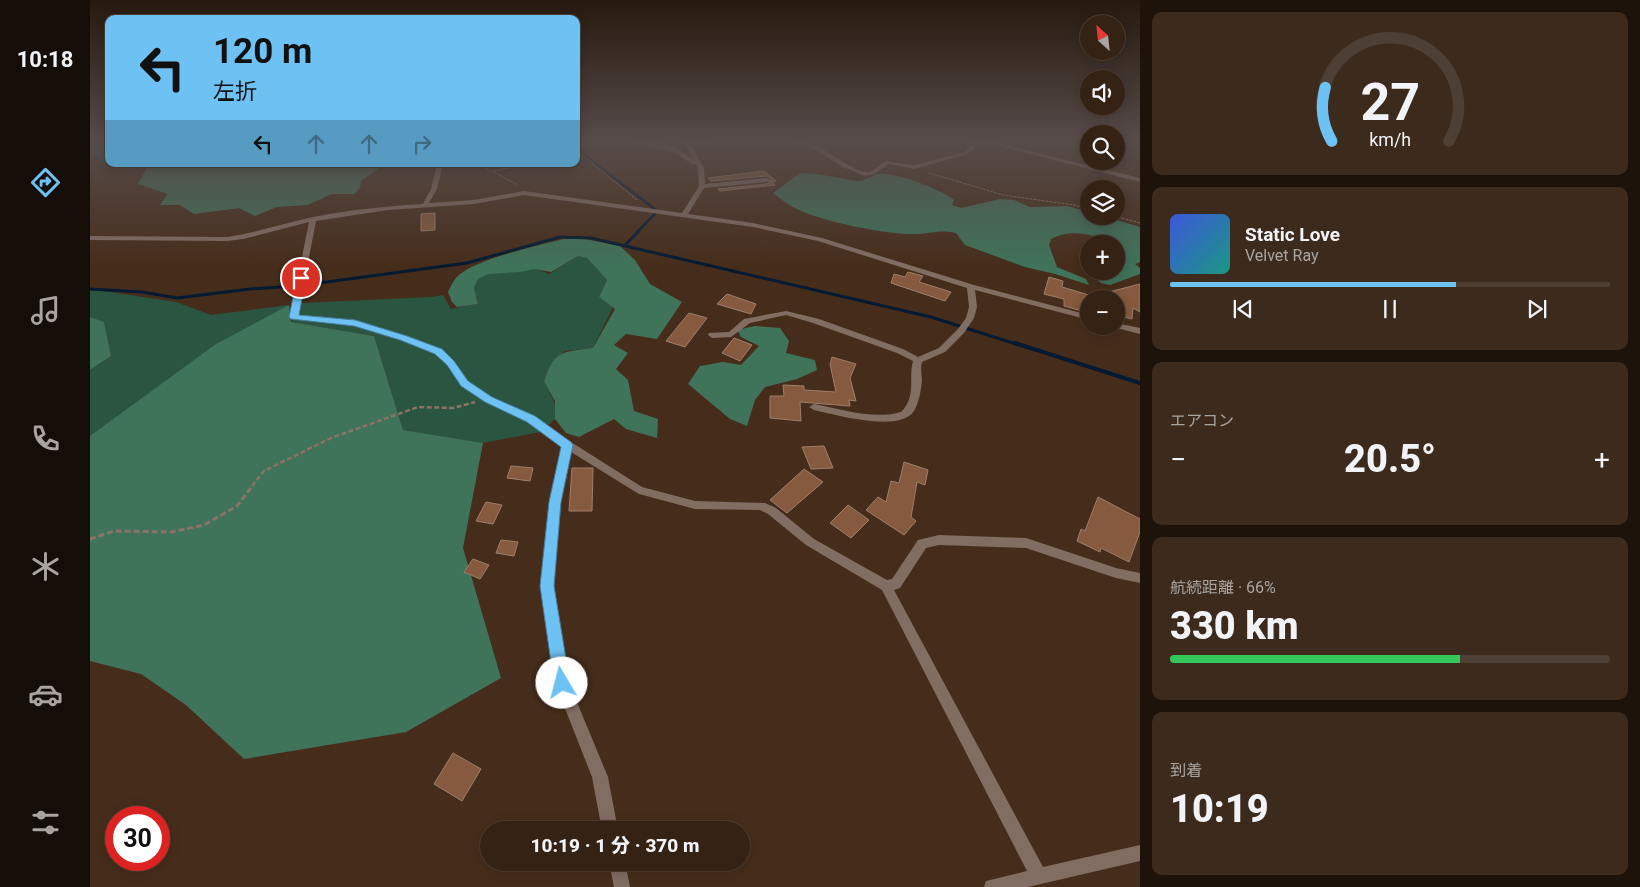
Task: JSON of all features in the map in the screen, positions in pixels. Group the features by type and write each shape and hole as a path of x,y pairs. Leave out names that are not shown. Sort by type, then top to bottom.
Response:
{"street":[{"path":"425,204 435,183"},
{"path":"684,215 702,186 730,183"},
{"path":"90,238 226,239 242,237 313,219 425,204 474,202 524,193 753,225 820,239 971,287 1080,316"},
{"path":"313,219 294,317 355,323 404,338 439,352 451,363 464,384 488,400 531,419 567,445 639,490 695,505 761,506 810,542 886,586 1039,876"},
{"path":"814,407 887,419 897,419 905,416 909,412 918,381 916,365 918,360 942,350 961,331 970,318 973,307 971,287"},
{"path":"712,335 731,334 747,321 786,313 816,321 900,351 918,360"},
{"path":"1125,327 1140,331"},
{"path":"567,445 555,502 547,586 562,683 600,777 608,821"},
{"path":"886,586 896,584 922,544 939,540 1026,543 1116,573 1140,578"},
{"path":"992,887 1140,853"},
{"path":"619,871 622,887"}],"path":[{"path":"515,183 525,191 524,193"},
{"path":"616,183 648,208 647,211"},
{"path":"966,183 1003,195 1080,207"},
{"path":"1125,219 1140,223"},
{"path":"90,538 114,531 172,532 204,525 237,506 264,471 331,438 418,407 453,408 488,400"}],"green space":[{"path":"361,183 360,188 354,194 332,194 307,205 277,207 255,216 239,208 194,214 180,205 160,205 168,194 138,184"},
{"path":"786,183 921,183 954,200 952,205 961,208 1000,199 1014,200 1030,207 1067,206 1080,210 1080,225 1125,225 1125,223 1140,227 1140,262 1135,264 1140,268 1140,274 1125,280 1125,235 1070,233 1051,239 1049,245 1057,267 1080,277 1080,280 1086,280 1089,285 1025,267 965,245 956,233 902,234 853,226 820,218 786,203 773,193"},
{"path":"564,239 585,239 620,246 635,260 650,284 682,302 657,339 626,334 614,345 628,353 616,369 628,380 634,411 658,419 657,438 626,429 614,419 579,437 566,433 555,419 555,401 544,382 552,364 561,354 574,350 593,348 615,309 599,297 607,280 587,258 578,256 551,272 534,269 521,272 488,274 478,279 474,288 478,304 457,307 452,302 448,292 456,278 468,269 479,263 509,253"},
{"path":"578,256 587,258 607,280 599,297 613,307 593,348 564,351 544,382 555,404 555,419 540,432 483,443 403,430 374,336 291,322 302,303 443,295 451,309 478,304 474,288 478,279 485,273 521,272 534,268 549,274"},
{"path":"1098,280 1124,280 1110,285 1101,283"},
{"path":"90,289 176,302 211,315 289,305 90,438 90,370 111,356 104,323 90,317"},
{"path":"289,305 291,322 374,336 403,430 483,443 463,548 501,678 406,732 244,759 186,705 141,674 90,661 90,436 216,344"},
{"path":"90,317 104,322 111,356 90,370"},
{"path":"755,326 780,328 789,341 786,353 815,360 817,370 797,379 765,387 755,400 747,426 730,419 688,384 700,366 723,362 741,365 759,346 741,337 737,330"}],"building":[{"path":"767,184 775,185 720,191 718,189"},
{"path":"435,213 435,230 421,231 421,214"},
{"path":"908,272 923,276 919,282 951,292 945,301 891,283 894,274 905,277"},
{"path":"1049,277 1063,281 1062,287 1080,292 1080,310 1064,306 1064,299 1044,294"},
{"path":"1140,284 1140,312 1133,308 1132,319 1125,317 1125,290 1116,290"},
{"path":"727,294 756,304 751,314 717,304"},
{"path":"689,313 707,318 685,347 666,341"},
{"path":"734,338 752,345 740,361 722,353"},
{"path":"832,357 856,364 850,378 856,401 849,400 850,406 800,402 801,421 770,418 770,396 784,396 783,385 804,386 804,390 836,392 830,364"},
{"path":"824,446 833,468 811,469 802,447"},
{"path":"904,462 928,470 925,485 917,482 911,517 916,521 904,535 866,510 878,497 886,502 891,481 899,483"},
{"path":"511,466 533,468 530,481 507,478"},
{"path":"572,468 593,468 592,511 569,511"},
{"path":"804,469 823,482 787,513 770,500"},
{"path":"1098,497 1140,519 1140,532 1129,562 1101,548 1100,552 1077,541 1081,529 1085,531"},
{"path":"486,502 502,505 493,524 476,521"},
{"path":"848,505 869,520 851,538 830,523"},
{"path":"501,540 518,542 514,556 496,553"},
{"path":"473,559 489,565 480,579 464,572"},
{"path":"453,753 481,769 462,801 434,784"}],"waterway":[{"path":"621,183 656,210"},
{"path":"637,232 655,214"},
{"path":"625,245 639,231"},
{"path":"90,289 142,292 177,298 250,289 297,286 467,263 560,237 591,238 931,317 1019,345"},
{"path":"1015,343 1140,383"}],"route":[{"path":"301,278 294,317 355,323 404,338 439,352 451,363 464,384 488,400 531,419 567,445 555,502 547,586 562,683"}]}
